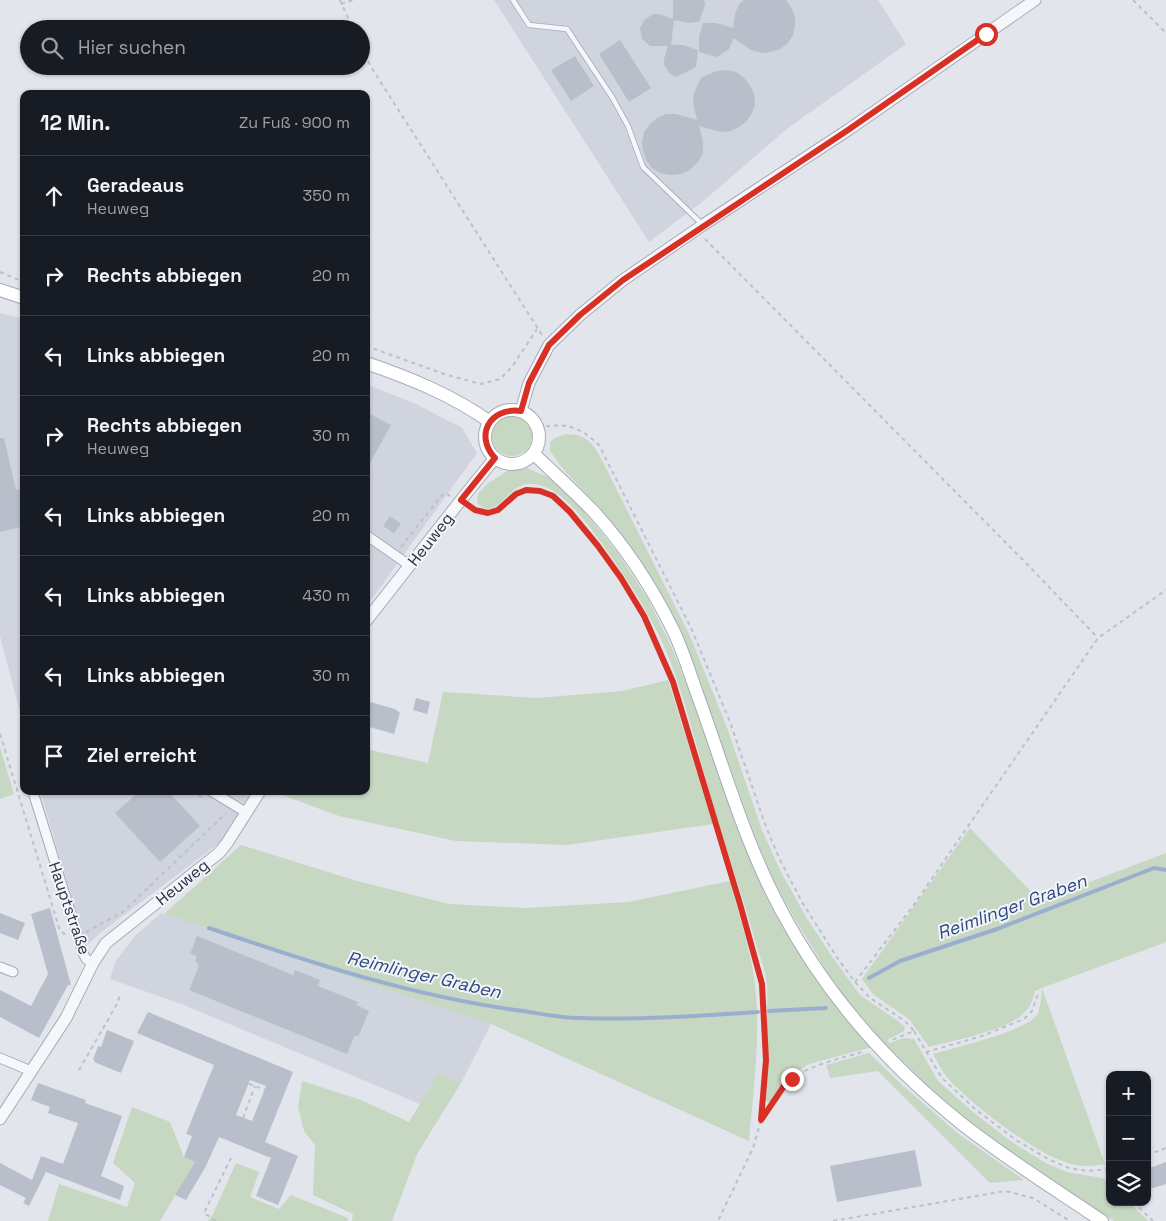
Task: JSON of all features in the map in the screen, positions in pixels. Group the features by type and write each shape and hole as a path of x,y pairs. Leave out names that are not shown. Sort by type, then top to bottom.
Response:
{"main road":[{"path":"0,290 20,297"},
{"path":"370,364 399,374 440,392 469,407 490,422"},
{"path":"512,410 521,411 528,415 538,428 539,442 534,454 528,460 511,464 503,462 495,458 486,445 486,429 496,416 512,410"},
{"path":"534,454 594,513 612,535 650,589 672,627 715,744 742,826 763,874 782,912 839,1003 877,1046 962,1124 1031,1174 1102,1221"}],"street":[{"path":"521,411 529,383 549,345 580,315 623,280 848,130 1035,0"},
{"name":"Heuweg","path":"370,616 459,501 495,458"},
{"path":"370,538 410,565"},
{"name":"Hauptstraße","path":"0,1119 66,1018 93,963 86,959 74,937 34,795"},
{"path":"218,795 247,813"},
{"name":"Heuweg","path":"93,963 106,943 114,935 219,853 258,795"},
{"path":"0,967 13,972"},
{"path":"0,1058 31,1070"}],"lane":[{"path":"513,0 529,25 567,30 612,97 628,126 643,167 699,228"}],"path":[{"path":"340,0 349,20"},
{"path":"341,4 353,0"},
{"path":"1133,0 1166,33"},
{"path":"370,66 549,345"},
{"path":"699,228 1098,638"},
{"path":"0,272 20,280"},
{"path":"370,347 447,375 482,384 500,379 512,368 537,329"},
{"path":"538,428 552,425 576,428 588,435 598,445 692,630 730,722 766,827 780,860 802,902 855,982 870,998 905,1021 914,1031 942,1078 976,1109 1016,1140 1048,1159 1068,1168 1087,1171 1106,1169"},
{"path":"396,555 443,494 446,493 475,510 488,513 498,510 516,494 526,490 540,491 553,496 570,512 621,578 644,616 673,682 740,904 762,984 766,1060 761,1120 752,1148 718,1221"},
{"path":"855,982 913,906 1098,638 1166,590"},
{"path":"0,734 60,931 74,937 123,912 226,813"},
{"path":"198,795 203,798"},
{"path":"926,1052 982,1036 1024,1020 1032,1011 1039,991"},
{"path":"79,1070 120,996"},
{"path":"892,1040 914,1031"},
{"path":"761,1120 784,1086 792,1079 818,1066 865,1051"},
{"path":"234,1078 265,1090"},
{"path":"243,1118 255,1086"},
{"path":"1151,1154 1166,1148"},
{"path":"216,1221 204,1213 231,1158"},
{"path":"833,1221 1005,1191 1033,1198 1070,1221"},
{"path":"1137,1206 1153,1221"}],"shaded area":[{"path":"494,0 878,0 906,44 788,128 702,202 649,242"},
{"path":"0,313 20,318 20,712 0,636"},
{"path":"370,386 416,404 462,428 477,453 370,601"},
{"path":"41,795 250,795 222,841 100,933 86,946"},
{"path":"161,913 491,1024 461,1083 439,1072 420,1104 184,1005 110,979 115,962 136,935"}],"green space":[{"path":"512,416 526,422 532,436 526,450 512,456 498,450 492,436 498,422"},
{"path":"566,434 580,436 585,438 597,450 690,636 726,725 762,830 781,872 806,917 860,995 905,1027 904,1031 887,1040 890,1043 904,1038 914,1039 938,1081 973,1112 1013,1143 1046,1163 1067,1172 1106,1180 1106,1206 1133,1206 1148,1221 1114,1221 1035,1169 966,1119 928,1086 883,1042 837,988 773,880 752,829 693,664 627,543 605,514 563,469 550,451 550,442"},
{"path":"524,467 548,477 575,500 618,553 648,599 671,646 696,708 738,830 785,931 820,983 872,1047 809,1064 790,1076 770,1102 765,1101 767,984 765,972 721,833 688,713 669,658 647,612 620,569 587,523 560,495 537,484 528,484 515,489 495,507 483,508 477,503 478,494 487,484 512,468"},
{"path":"668,680 713,824 567,845 456,841 339,816 282,795 370,795 370,750 428,763 443,692 537,698 622,691"},
{"path":"0,747 14,794 0,799"},
{"path":"970,828 1040,901 1166,853 1166,942 1035,991 1032,1002 1027,1010 1017,1019 994,1030 929,1047 909,1019 874,995 862,979"},
{"path":"241,845 357,881 449,904 525,908 628,902 730,881 755,982 757,1050 749,1141 491,1024 164,914"},
{"path":"1042,988 1105,1164 1079,1166 1071,1164 1041,1151 1023,1140 987,1114 957,1088 945,1074 933,1054 1005,1033 1030,1021 1037,1015 1041,1002"},
{"path":"869,1053 903,1086 960,1135 1024,1180 990,1183 878,1071 830,1078 826,1065"},
{"path":"439,1072 461,1083 417,1154 392,1221 352,1221 353,1214 313,1195 315,1145 304,1131 298,1107 302,1081 361,1100 409,1122"},
{"path":"132,1107 170,1122 184,1157 195,1162 160,1221 48,1221 59,1184 127,1207 135,1183 113,1163"},
{"path":"236,1163 259,1172 250,1197 279,1209 291,1195 348,1218 348,1221 208,1221"}],"building":[{"path":"673,0 704,0 705,5 699,22 688,23 674,20 671,45 683,45 698,50 696,67 676,77 669,73 664,64 668,46 650,46 642,39 640,28 645,19 654,14 673,19"},
{"path":"744,0 786,0 795,16 793,35 788,43 780,49 762,53 751,50 734,38 729,49 717,57 699,52 699,37 703,23 716,23 733,28 735,14 739,4"},
{"path":"620,40 651,88 629,102 599,54"},
{"path":"575,56 594,86 571,101 551,70"},
{"path":"727,70 736,72 744,78 754,94 755,104 747,121 731,131 721,132 699,126 703,142 703,153 690,170 681,174 670,175 660,173 652,168 646,160 642,142 644,132 650,124 666,114 676,114 697,120 693,103 694,93 701,78 716,71"},
{"path":"370,414 391,425 370,463"},
{"path":"0,438 4,438 16,490 20,489 20,527 0,532"},
{"path":"390,516 401,524 394,533 383,526"},
{"path":"416,698 430,702 427,714 413,710"},
{"path":"370,702 395,709 400,713 394,734 370,727"},
{"path":"135,795 172,795 200,826 160,862 115,813"},
{"path":"50,908 71,985 68,985 39,1038 0,1017 0,990 31,1006 48,974 31,914"},
{"path":"0,913 25,923 18,940 0,933"},
{"path":"197,936 293,975 295,970 320,980 318,986 358,1002 356,1005 369,1011 358,1037 355,1035 347,1054 189,990 199,966 195,960 197,956 190,954"},
{"path":"148,1012 293,1072 265,1142 298,1156 278,1205 256,1196 271,1158 219,1137 206,1166 186,1200 175,1195 195,1162 184,1157 192,1136 186,1134 214,1065 137,1033","holes":["250,1080 266,1086 252,1121 236,1115"]},
{"path":"107,1030 134,1041 121,1073 93,1060 98,1046 101,1047"},
{"path":"38,1083 86,1100 85,1103 122,1116 101,1176 124,1186 120,1200 46,1172 29,1206 23,1203 26,1198 0,1185 0,1163 32,1180 41,1156 63,1164 78,1123 48,1113 50,1107 31,1100"},
{"path":"915,1150 922,1186 837,1202 830,1166"},
{"path":"1166,1162 1166,1184 1151,1189 1151,1168"}],"waterway":[{"name":"Reimlinger Graben","path":"869,978 900,961 997,929 1154,868 1166,870"},
{"name":"Reimlinger Graben","path":"209,928 286,954 403,988 483,1005 552,1016 624,1018 758,1012"},
{"name":"Reimlinger Graben","path":"769,1011 826,1008"}],"route":[{"path":"792,1079 784,1086 761,1120 766,1060 762,984 740,904 673,682 644,616 621,578 598,546 570,512 553,496 540,491 526,490 516,494 498,510 488,513 475,510 461,500 495,458 486,445 486,429 490,422 504,412 512,410 521,411 529,383 549,345 580,315 623,280 848,130 986,34"}]}
